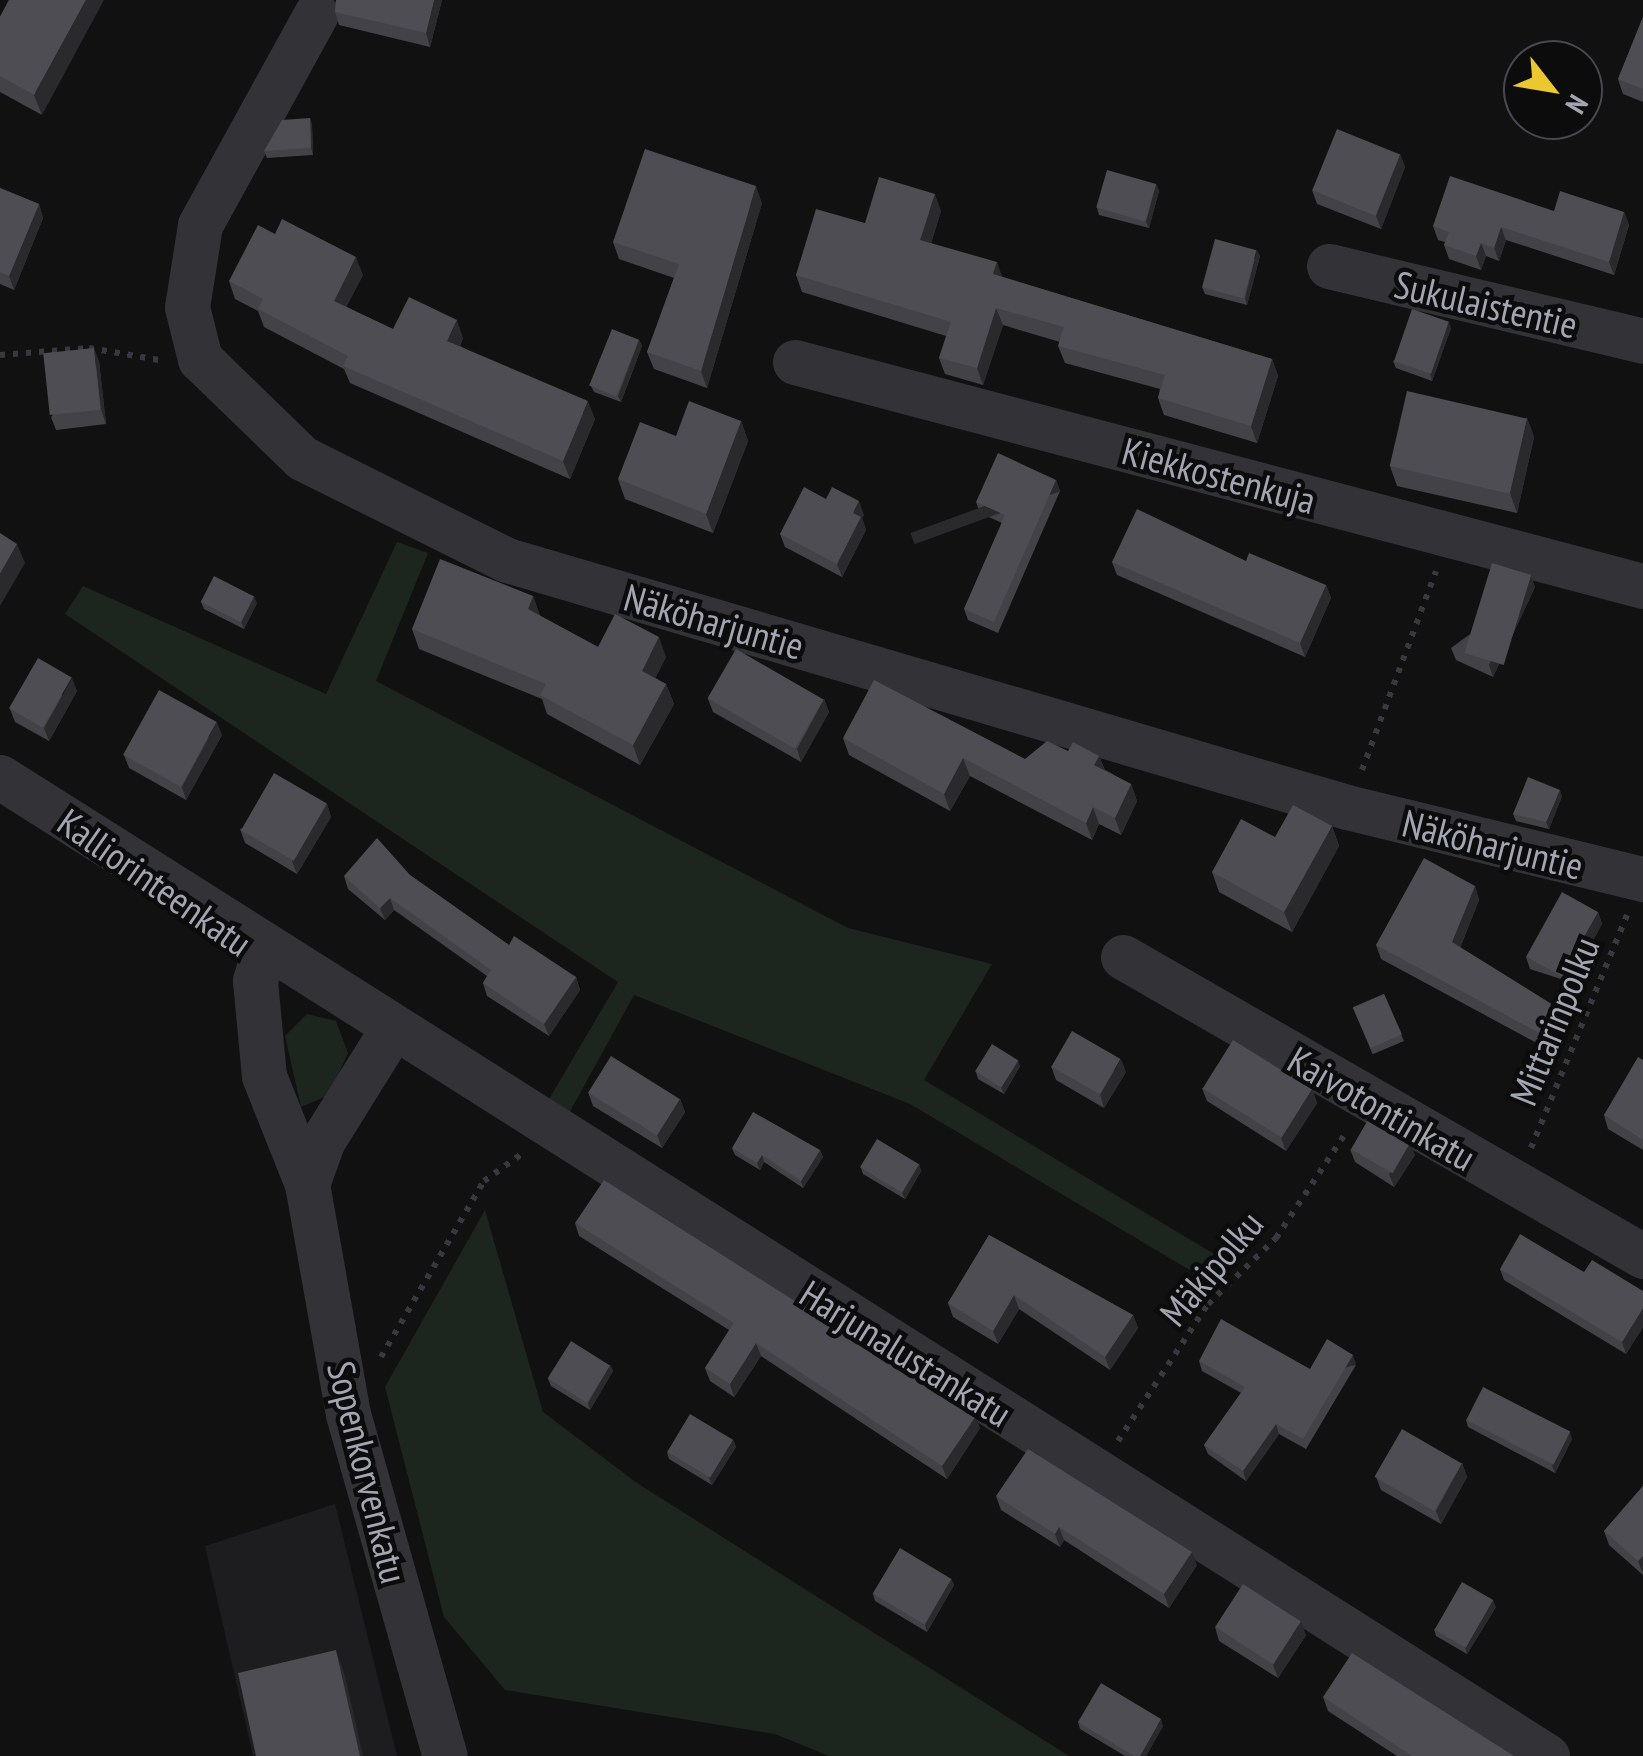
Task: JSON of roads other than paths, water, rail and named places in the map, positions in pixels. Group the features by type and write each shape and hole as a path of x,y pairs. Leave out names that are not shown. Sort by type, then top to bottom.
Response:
{"street":[{"name":"Näköharjuntie","path":"316,14 200,225 187,307 200,359 302,458 507,560 1347,807 1643,879"},
{"name":"Sukulaistentie","path":"1329,266 1643,341"},
{"name":"Kiekkostenkuja","path":"795,362 1643,586"},
{"name":"Kalliorinteenkatu","path":"0,777 264,952 255,981 264,1076 308,1184"},
{"name":"Harjunalustankatu","path":"264,952 392,1028 550,1133 1547,1756"},
{"name":"Kaivotontinkatu","path":"1123,957 1643,1256"},
{"path":"308,1184 323,1140 392,1028"},
{"name":"Sopenkorvenkatu","path":"308,1184 348,1414 445,1756"}]}
